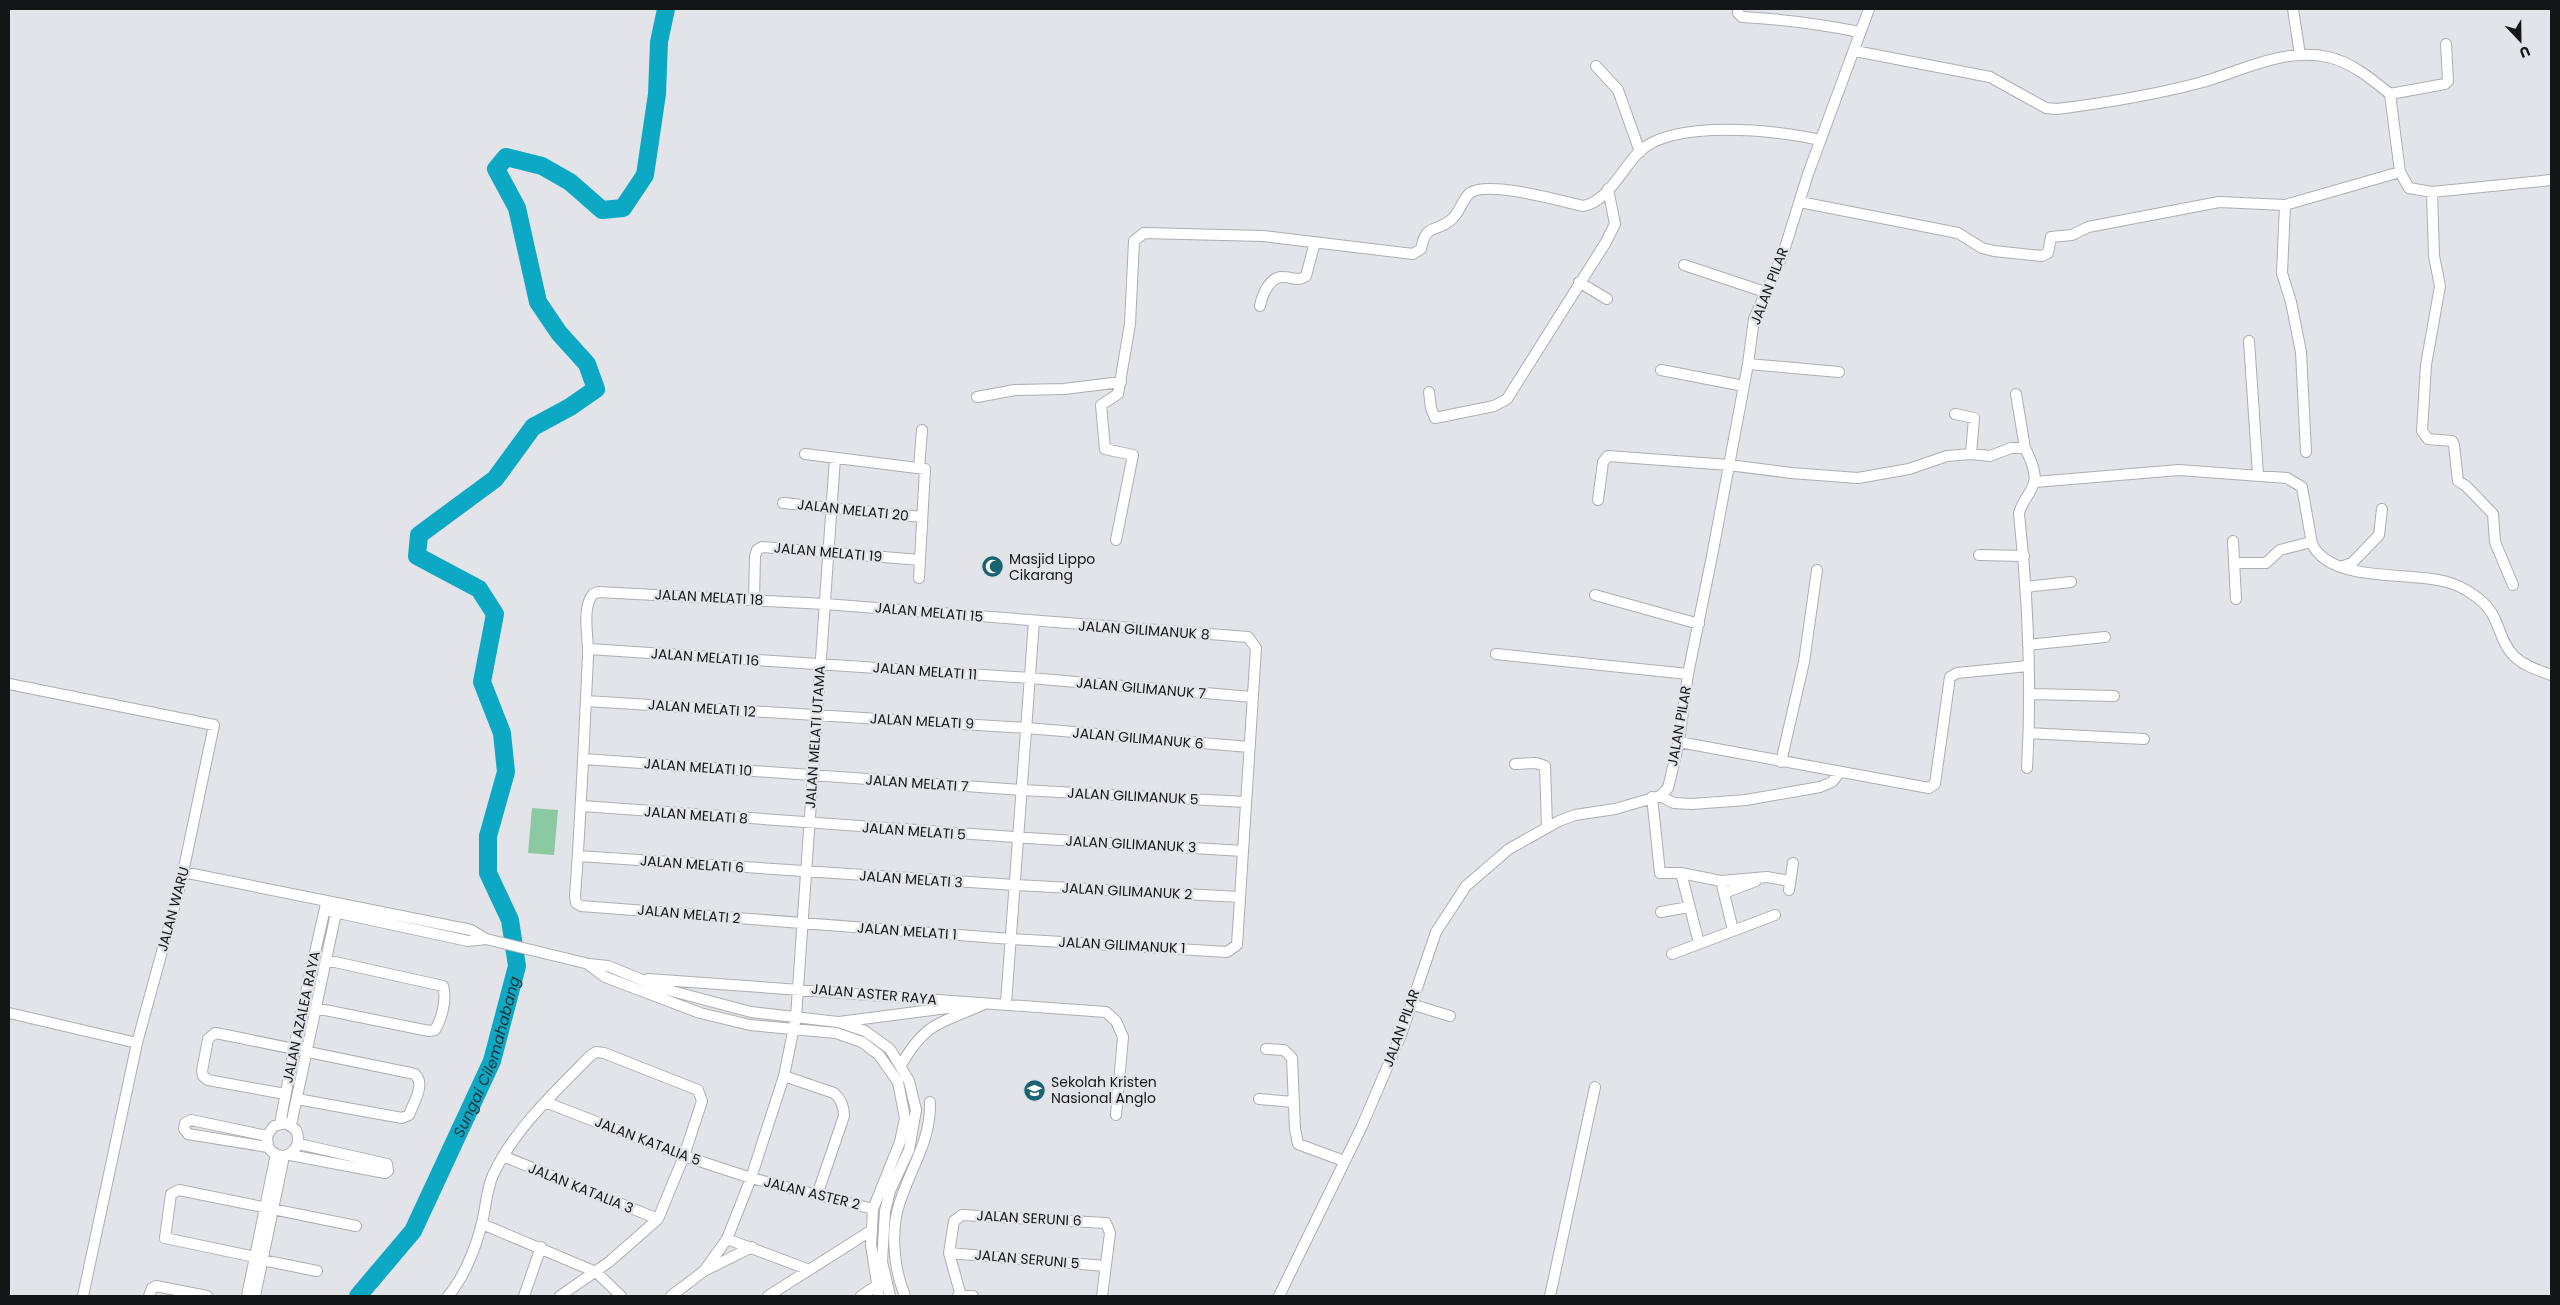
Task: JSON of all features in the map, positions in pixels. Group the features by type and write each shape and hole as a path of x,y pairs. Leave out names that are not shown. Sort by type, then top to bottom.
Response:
{"street":[{"path":"1738,9 1738,13 1742,17 1824,24 1860,32"},
{"name":"JALAN PILAR","path":"1279,1296 1344,1161 1401,1035 1436,932 1466,886 1509,849 1547,827 1575,815 1615,809 1656,796 1668,788 1679,742 1688,674 1744,386 1754,319 1782,254 1820,140 1855,51 1868,9"},
{"path":"2293,9 2300,55"},
{"path":"2390,94 2446,84 2448,81 2446,44"},
{"path":"1855,51 1990,77 2046,108 2057,109 2160,92 2200,82 2256,64 2300,55 2328,57 2342,62 2375,82 2390,94 2400,172 2409,188 2432,192 2551,180"},
{"path":"1596,66 1618,90 1640,152"},
{"path":"1116,540 1133,455 1105,449 1101,405 1104,401 1117,396 1121,382 1130,324 1134,241 1138,236 1144,233 1263,236 1413,254 1421,249 1424,237 1429,229 1450,221 1459,212 1468,194 1475,190 1484,188 1516,191 1583,206 1595,202 1640,152 1661,139 1730,129 1794,134 1820,140"},
{"path":"1800,202 1958,234 1982,248 1994,251 2042,256 2048,253 2050,237 2072,235 2078,230 2129,218 2220,202 2285,205 2400,172"},
{"path":"1430,392 1431,408 1435,418 1501,404 1507,399 1615,224 1608,189"},
{"path":"2432,192 2434,256 2440,286 2426,365 2422,431 2428,439 2452,441 2458,481 2466,486 2493,514 2495,542 2513,585"},
{"path":"2285,205 2282,273 2297,326 2301,352 2306,452"},
{"path":"1260,306 1266,289 1278,278 1282,276 1300,279 1306,276 1315,242"},
{"path":"1684,265 1766,292"},
{"path":"1580,282 1607,299"},
{"path":"2249,341 2258,474"},
{"path":"1748,364 1839,372"},
{"path":"1661,370 1744,386"},
{"path":"977,397 1015,390 1064,389 1121,382"},
{"path":"2016,394 2025,448 2032,464 2034,482 2020,507 2019,514 2024,556 2028,666 2031,694 2027,768"},
{"path":"1955,414 1974,418 1971,454"},
{"path":"919,578 922,517 922,430"},
{"path":"1598,500 1603,462 1608,456 1729,465 1800,474 1858,478 1886,474 1947,456 1971,454 1990,456 2011,448 2025,448"},
{"path":"805,454 922,468"},
{"name":"JALAN MELATI UTAMA","path":"704,1271 727,1239 751,1178 784,1076 796,1017 835,458"},
{"path":"2034,482 2179,470 2258,474 2287,478 2302,487 2311,542 2322,557 2342,568 2402,577 2428,578 2448,582 2465,590 2491,612 2507,648 2514,656 2522,663 2551,675"},
{"name":"JALAN MELATI 20","path":"783,503 922,517"},
{"path":"2342,568 2352,563 2379,535 2382,509"},
{"path":"2233,541 2236,599"},
{"path":"2235,563 2266,563 2280,550 2311,542"},
{"name":"JALAN MELATI 19","path":"754,599 755,556 757,550 762,547 920,560"},
{"path":"1979,555 2024,556"},
{"path":"1781,762 1804,662 1816,570"},
{"path":"2026,587 2071,582"},
{"name":"JALAN MELATI 18","path":"589,649 587,605 593,594 598,592 825,604"},
{"path":"1595,595 1699,624"},
{"name":"JALAN MELATI 15","path":"825,604 1034,621"},
{"path":"1006,1003 1034,621"},
{"name":"JALAN GILIMANUK 8","path":"1034,621 1248,637 1253,641 1256,648 1252,697"},
{"path":"2028,645 2105,637"},
{"path":"578,856 589,649"},
{"name":"JALAN MELATI 16","path":"589,649 820,664"},
{"path":"1496,654 1688,674"},
{"name":"JALAN MELATI 11","path":"820,664 1030,678"},
{"path":"1679,742 1781,762 1932,787 1935,784 1950,677 1957,673 2028,666"},
{"name":"JALAN GILIMANUK 7","path":"1030,678 1252,697"},
{"name":"JALAN WARU","path":"9,684 214,725 183,872 137,1043 83,1296"},
{"path":"2031,694 2114,696"},
{"path":"1240,897 1252,697"},
{"name":"JALAN MELATI 12","path":"586,701 817,715"},
{"name":"JALAN MELATI 9","path":"817,715 1027,728"},
{"name":"JALAN GILIMANUK 6","path":"1027,728 1249,747"},
{"path":"2029,734 2144,738"},
{"name":"JALAN MELATI 10","path":"584,759 813,776"},
{"path":"1515,764 1536,763 1545,766 1547,827"},
{"path":"1792,863 1790,885 1766,877 1721,881 1681,874 1660,873 1656,796 1674,803 1746,800 1820,787 1832,782 1840,772"},
{"name":"JALAN MELATI 7","path":"813,776 1022,790"},
{"name":"JALAN GILIMANUK 5","path":"1022,790 1245,802"},
{"name":"JALAN MELATI 8","path":"582,806 810,823"},
{"name":"JALAN MELATI 5","path":"810,823 1018,838"},
{"name":"JALAN GILIMANUK 3","path":"1018,838 1243,851"},
{"name":"JALAN MELATI 6","path":"578,856 806,872"},
{"name":"JALAN MELATI 2","path":"578,856 576,903 581,906 802,924"},
{"path":"183,872 326,905 336,912 373,920 471,930 486,939 542,951 589,964 605,977 700,1013 750,1025 836,1033 862,1042 879,1055 898,1082 905,1118 900,1142 873,1209 870,1245 877,1291 861,1296"},
{"name":"JALAN MELATI 3","path":"806,872 1015,885"},
{"path":"1681,874 1699,943"},
{"path":"1724,893 1766,877"},
{"path":"1721,881 1733,930"},
{"name":"JALAN GILIMANUK 2","path":"1015,885 1240,897"},
{"name":"JALAN GILIMANUK 1","path":"1011,939 1227,952 1236,945 1240,897"},
{"path":"326,905 338,902 375,910 428,926"},
{"name":"JALAN AZALEA RAYA","path":"291,1125 338,902"},
{"name":"JALAN AZALEA RAYA","path":"280,1124 294,1049 326,905"},
{"path":"1661,912 1690,906"},
{"path":"373,920 375,910"},
{"path":"1672,954 1775,915"},
{"name":"JALAN MELATI 1","path":"802,924 1011,939"},
{"path":"315,1008 430,1032 435,1030 438,1024 446,993 443,986 326,955 316,947"},
{"name":"JALAN ASTER RAYA","path":"589,964 608,966 642,978 664,989 751,1012 796,1017"},
{"name":"JALAN ASTER RAYA","path":"642,978 984,1003 1006,1003 1106,1012 1116,1020 1123,1037 1116,1115"},
{"path":"796,1017 838,1022 984,1003"},
{"path":"901,1065 915,1041 934,1025 984,1003"},
{"path":"1411,1004 1450,1016"},
{"path":"9,1013 137,1043"},
{"path":"838,1022 874,1036 890,1049 909,1081 916,1110 909,1150 890,1191 885,1212 882,1262 890,1296"},
{"path":"285,1094 208,1080 203,1076 202,1071 208,1039 215,1033 415,1074 419,1078 420,1085 409,1115 402,1118 297,1098"},
{"path":"1266,1050 1284,1050 1292,1058 1298,1144 1344,1161"},
{"path":"448,1296 454,1289 472,1252 482,1224 485,1199 493,1176 503,1156 545,1102 596,1052 604,1053 700,1093 702,1101 684,1156 658,1220 596,1272 560,1296"},
{"path":"784,1076 834,1093 839,1097 844,1109 844,1116 817,1195"},
{"path":"1550,1296 1595,1087"},
{"path":"1259,1099 1294,1102"},
{"name":"JALAN KATALIA 5","path":"545,1102 684,1156 751,1178"},
{"path":"905,1296 897,1271 897,1214 925,1144 930,1105 916,1110"},
{"path":"299,1144 277,1150 191,1120 185,1123 184,1129 188,1134 277,1150 384,1173 388,1171 387,1164 299,1144"},
{"path":"255,1296 259,1258 269,1208 277,1150 270,1130 280,1124 291,1125 296,1130 299,1144"},
{"name":"JALAN KATALIA 3","path":"503,1156 658,1220"},
{"name":"JALAN ASTER 2","path":"751,1178 873,1209"},
{"path":"317,1271 165,1238 171,1194 180,1190 356,1226"},
{"path":"885,1212 897,1214"},
{"name":"JALAN SERUNI 6","path":"949,1253 954,1221 962,1215 1106,1223 1110,1233 1105,1266"},
{"path":"482,1224 541,1247 596,1272 620,1296"},
{"path":"768,1296 807,1269 872,1230"},
{"path":"727,1239 807,1269"},
{"path":"524,1296 541,1247"},
{"path":"671,1296 704,1271 752,1247"},
{"path":"949,1253 960,1296 974,1296"},
{"name":"JALAN SERUNI 5","path":"949,1253 1105,1266"},
{"path":"246,1296 259,1258"},
{"path":"1102,1296 1105,1266"},
{"path":"149,1296 152,1288 156,1286 207,1296"}],"green space":[{"path":"532,808 558,810 554,855 528,853"}],"waterway":[{"name":"Sungai Cilemahabang","path":"358,1296 413,1231 492,1061 517,966 510,920 488,873 488,836 506,772 502,733 482,682 495,614 479,589 417,556 419,535 495,479 533,427 570,407 596,389 587,364 559,333 538,302 517,208 496,169 506,157 542,166 570,182 602,210 623,208 645,175 657,94 659,42 666,9"}],"place":[{"name":"Masjid Lippo Cikarang","path":"993,567"},
{"name":"Sekolah Kristen Nasional Anglo","path":"1035,1090"}]}
